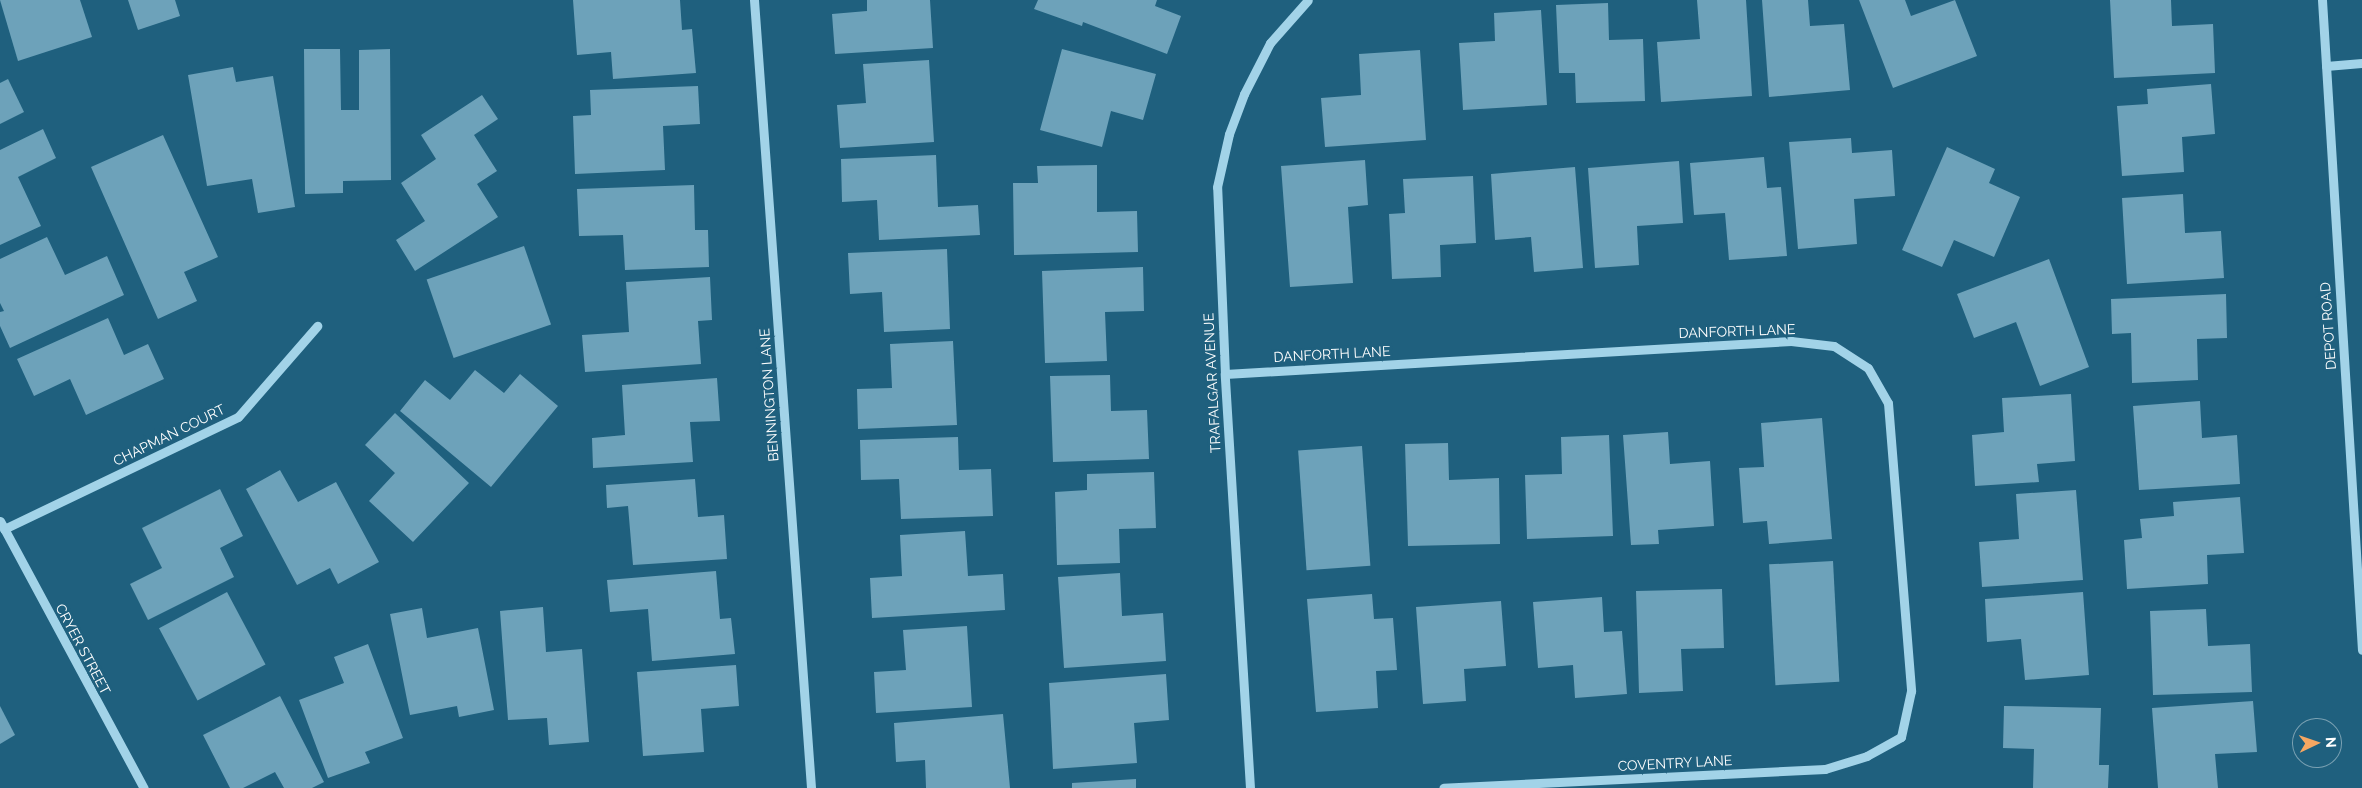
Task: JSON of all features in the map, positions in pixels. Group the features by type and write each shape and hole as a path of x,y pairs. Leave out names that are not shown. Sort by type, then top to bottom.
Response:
{"street":[{"name":"BENNINGTON LANE","path":"754,0 811,788"},
{"name":"TRAFALGAR AVENUE","path":"1250,788 1225,374 1217,187 1229,134 1244,94 1270,43 1308,0"},
{"name":"DEPOT ROAD","path":"2322,0 2362,650"},
{"path":"2326,66 2362,63"},
{"name":"CHAPMAN COURT","path":"2,525 238,417 317,326"},
{"name":"DANFORTH LANE","path":"1225,374 1791,341 1834,346 1868,368 1888,403 1911,690 1901,737"},
{"name":"CRYER STREET","path":"2,525 144,788"},
{"name":"COVENTRY LANE","path":"1444,788 1825,769 1867,756 1901,737"}],"building":[{"path":"0,0 80,0 92,37 18,61"},
{"path":"128,0 175,0 180,16 138,30"},
{"path":"573,0 680,0 682,30 692,29 696,73 613,79 611,52 577,55"},
{"path":"867,0 930,0 933,48 835,54 832,14 867,11"},
{"path":"1038,0 1157,0 1155,6 1181,16 1167,54 1083,22 1082,26 1034,9"},
{"path":"1697,0 1746,0 1752,96 1661,102 1657,42 1700,39"},
{"path":"1762,0 1808,0 1810,26 1844,24 1850,90 1769,97"},
{"path":"1859,0 1905,0 1911,16 1955,0 1977,56 1893,88"},
{"path":"2110,0 2171,0 2172,26 2213,24 2215,73 2114,78"},
{"path":"1608,3 1609,40 1643,39 1645,101 1576,103 1575,73 1559,73 1556,5"},
{"path":"1541,10 1547,105 1463,110 1459,43 1495,41 1494,13"},
{"path":"304,49 340,49 341,110 359,110 359,50 390,49 391,180 343,181 343,193 305,194"},
{"path":"1062,49 1156,74 1143,120 1111,111 1102,147 1040,130"},
{"path":"1420,50 1426,140 1325,147 1321,98 1361,95 1359,54"},
{"path":"929,60 934,142 840,148 837,105 866,103 863,64"},
{"path":"233,67 236,82 273,76 295,207 258,213 252,179 207,186 188,75"},
{"path":"8,79 24,112 0,124 0,83"},
{"path":"2211,84 2215,134 2182,137 2184,172 2122,176 2117,106 2148,104 2147,89"},
{"path":"698,86 700,124 663,126 665,170 575,174 573,116 591,115 590,90"},
{"path":"482,95 498,119 474,135 497,171 477,184 498,217 415,271 396,240 425,221 401,183 436,159 421,135"},
{"path":"43,129 56,158 18,177 41,226 0,245 0,150"},
{"path":"163,135 218,257 184,272 197,301 158,319 91,167"},
{"path":"1851,138 1852,153 1892,150 1895,196 1854,199 1857,244 1798,249 1789,142"},
{"path":"1947,147 1995,169 1989,183 2020,197 1994,257 1954,240 1942,267 1902,250"},
{"path":"936,155 938,207 978,205 980,235 879,240 877,200 842,202 841,159"},
{"path":"1764,157 1767,188 1781,187 1787,256 1729,260 1725,213 1694,215 1690,163"},
{"path":"1365,160 1368,205 1348,207 1353,283 1290,287 1281,166"},
{"path":"1679,161 1683,223 1637,226 1639,265 1595,268 1588,168"},
{"path":"1097,165 1097,212 1137,211 1138,252 1014,255 1013,183 1038,183 1037,166"},
{"path":"1575,167 1583,268 1534,272 1531,237 1495,240 1491,174"},
{"path":"1473,176 1476,243 1440,245 1441,277 1392,279 1389,214 1405,213 1403,179"},
{"path":"694,185 695,230 708,230 709,267 625,270 623,235 579,236 577,189"},
{"path":"2183,194 2185,233 2221,231 2224,278 2127,284 2122,198"},
{"path":"47,237 65,275 107,256 124,295 10,348 0,326 0,312 4,311 0,303 0,259"},
{"path":"524,246 551,324 454,358 427,280"},
{"path":"947,249 950,329 884,332 882,292 850,294 848,253"},
{"path":"2049,259 2089,367 2040,386 2016,322 1974,338 1957,294"},
{"path":"1143,267 1144,311 1105,312 1107,361 1045,363 1042,271"},
{"path":"710,277 712,320 698,321 701,364 585,372 582,335 629,332 626,282"},
{"path":"2226,294 2227,338 2197,339 2198,380 2132,383 2131,333 2112,334 2111,299"},
{"path":"108,318 124,355 148,344 164,379 86,415 70,379 34,396 17,359"},
{"path":"953,341 957,425 858,429 857,389 892,388 890,344"},
{"path":"475,370 504,393 520,374 558,406 491,487 400,411 425,380 450,400"},
{"path":"1110,375 1111,411 1147,410 1149,459 1053,462 1050,376"},
{"path":"717,378 720,421 690,422 693,462 593,468 592,438 625,435 622,385"},
{"path":"2071,394 2075,461 2037,464 2039,482 1975,486 1972,435 2004,432 2002,398"},
{"path":"2200,401 2202,438 2237,435 2240,484 2139,490 2133,406"},
{"path":"395,413 469,483 413,542 369,501 395,473 365,445"},
{"path":"1822,418 1832,539 1769,544 1767,521 1743,523 1739,468 1764,467 1761,423"},
{"path":"1668,432 1670,464 1710,461 1714,526 1658,530 1659,544 1631,545 1623,435"},
{"path":"1609,435 1613,536 1527,539 1525,475 1562,474 1561,437"},
{"path":"958,437 959,470 991,469 993,516 901,519 899,479 861,480 860,440"},
{"path":"1448,443 1449,480 1499,478 1500,544 1408,546 1405,444"},
{"path":"1362,446 1370,566 1307,570 1298,450"},
{"path":"280,470 298,502 336,482 379,562 338,584 330,568 297,585 246,489"},
{"path":"1154,472 1156,528 1119,529 1120,563 1057,565 1055,492 1087,490 1087,474"},
{"path":"695,479 698,517 724,515 727,559 633,565 628,506 607,508 606,485"},
{"path":"220,489 243,536 220,548 234,577 148,620 130,584 162,568 142,528"},
{"path":"2076,490 2083,580 1982,587 1979,542 2019,539 2016,494"},
{"path":"2240,497 2244,553 2207,555 2208,584 2127,589 2124,540 2142,538 2140,519 2174,516 2173,502"},
{"path":"965,531 968,576 1003,574 1005,610 872,618 870,578 902,576 900,535"},
{"path":"1833,561 1839,682 1775,685 1769,564"},
{"path":"716,571 720,619 731,618 735,654 652,661 648,609 610,612 607,580"},
{"path":"1120,573 1122,616 1163,613 1166,661 1064,668 1058,577"},
{"path":"1722,589 1724,648 1681,649 1683,691 1639,693 1636,591"},
{"path":"227,592 265,664 198,701 159,628"},
{"path":"2083,592 2089,675 2025,680 2021,639 1987,642 1985,599"},
{"path":"1372,594 1374,619 1393,618 1397,670 1376,671 1378,708 1316,712 1307,599"},
{"path":"1602,597 1604,632 1622,631 1627,694 1575,698 1573,665 1538,668 1533,602"},
{"path":"1501,601 1506,666 1464,669 1466,701 1423,704 1416,607"},
{"path":"543,607 546,652 582,649 589,742 549,745 547,718 508,720 500,611"},
{"path":"422,608 427,638 478,628 494,710 459,717 457,706 410,715 390,614"},
{"path":"2206,609 2208,646 2250,644 2252,692 2153,695 2150,611"},
{"path":"967,626 972,707 876,713 874,672 906,670 903,630"},
{"path":"368,644 403,738 365,752 370,763 328,778 299,700 344,683 334,657"},
{"path":"736,665 739,706 701,709 704,752 643,756 637,672"},
{"path":"1166,674 1169,720 1134,723 1137,763 1053,769 1049,683"},
{"path":"280,696 324,782 312,788 284,788 275,772 243,788 230,788 203,735"},
{"path":"2253,701 2257,752 2215,754 2218,788 2158,788 2152,708"},
{"path":"0,706 15,735 0,744"},
{"path":"2004,706 2101,708 2099,765 2109,765 2108,788 2033,788 2034,749 2003,748"},
{"path":"1003,714 1010,788 926,788 925,760 896,762 894,723"},
{"path":"1136,779 1136,788 1072,788 1072,783"}]}
